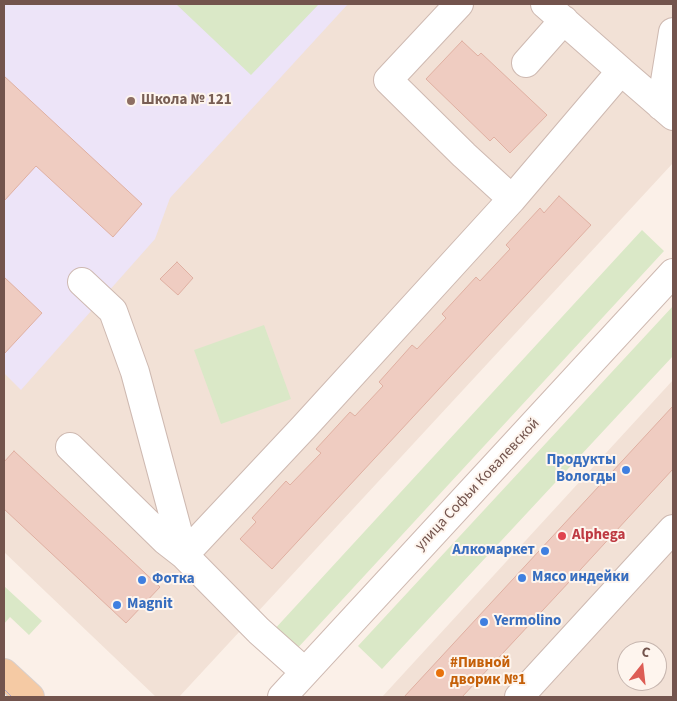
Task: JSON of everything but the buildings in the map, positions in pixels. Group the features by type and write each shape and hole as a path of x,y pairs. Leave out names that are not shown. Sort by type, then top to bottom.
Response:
{"main road":[{"path":"4,673 30,697"}],"street":[{"path":"459,4 388,80 512,199"},
{"path":"526,63 554,12 667,111"},
{"path":"667,111 673,32"},
{"path":"184,555 304,427 512,199 621,71"},
{"name":"улица Софьи Ковалевской","path":"282,697 673,274"},
{"path":"82,282 113,311 135,372 184,555"},
{"path":"70,447 166,541 184,555 259,631 305,672"},
{"path":"519,697 673,529"}],"shaded area":[{"path":"4,4 673,4 673,163 179,697 156,697 4,552"},
{"name":"Школа № 121","path":"4,4 348,4 170,198 155,239 21,390 4,373"},
{"path":"673,380 673,697 382,697"}],"green space":[{"path":"176,4 319,4 251,75"},
{"path":"642,230 664,251 294,652 272,632"},
{"path":"673,306 673,356 382,669 358,646"},
{"path":"264,325 291,399 221,424 194,350"},
{"path":"4,586 42,621 29,635 10,617 4,624"}],"tram line":[{"path":"4,689 12,697"}],"place":[{"name":"Школа № 121","path":"131,101"},
{"name":"Продукты Вологды","path":"626,470"},
{"name":"Alphega","path":"562,536"},
{"name":"Алкомаркет","path":"545,551"},
{"name":"Мясо индейки","path":"522,578"},
{"name":"Фотка","path":"142,580"},
{"name":"Magnit","path":"117,605"},
{"name":"Yermolino","path":"484,622"},
{"name":"#Пивной дворик №1","path":"440,673"}]}
